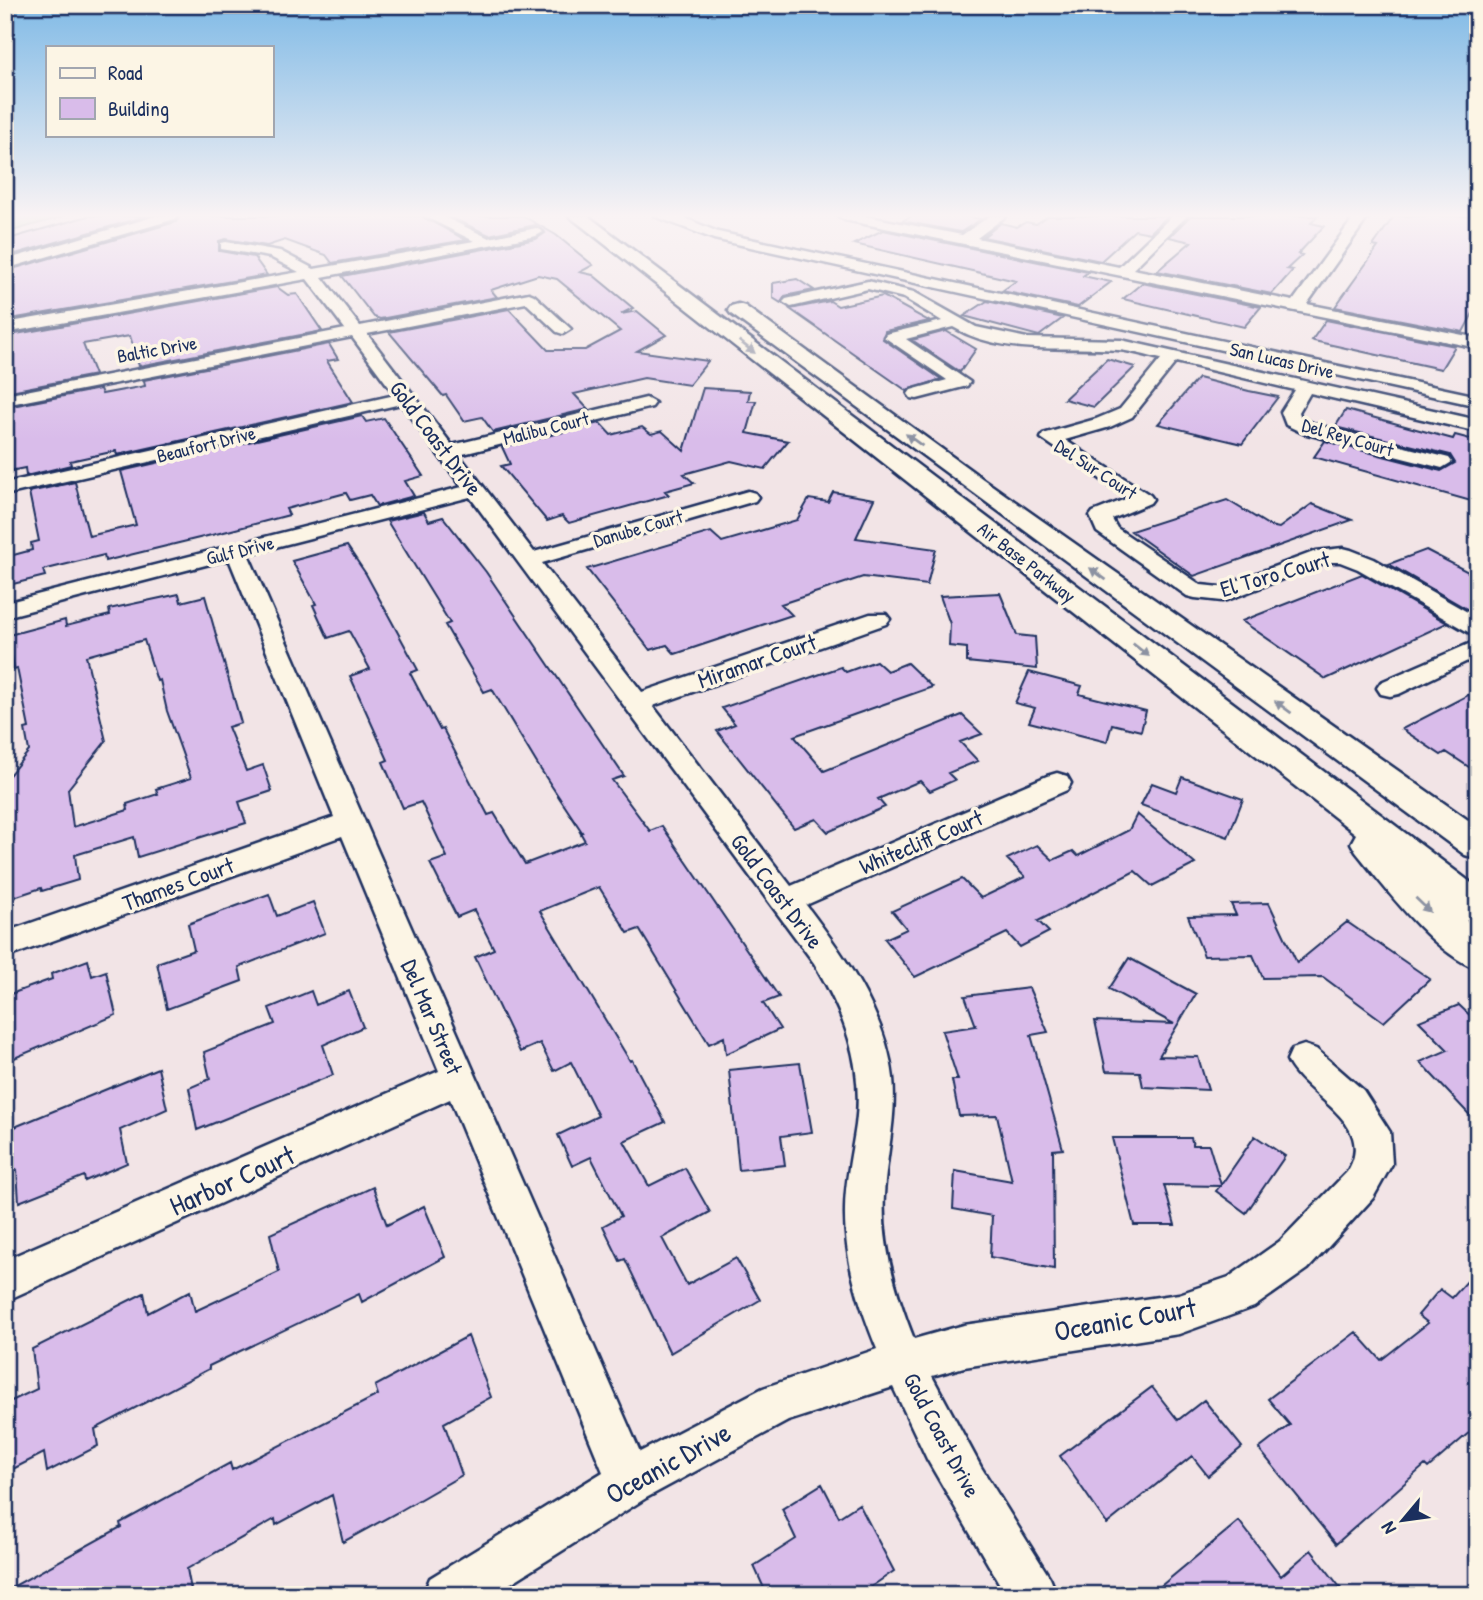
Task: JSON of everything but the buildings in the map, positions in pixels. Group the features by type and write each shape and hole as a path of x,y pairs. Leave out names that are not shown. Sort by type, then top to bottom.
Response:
{"main road":[{"name":"Air Base Parkway","path":"674,291 1478,909"},
{"name":"Air Base Parkway","path":"712,291 1478,846"},
{"path":"1319,733 1478,822"},
{"path":"1332,797 1419,903 1478,953"}],"street":[{"path":"5,328 221,291"},
{"name":"Gold Coast Drive","path":"324,291 825,954 851,995 868,1037 876,1094 864,1209 874,1281 904,1363 958,1470 1033,1595"},
{"path":"791,302 842,291"},
{"path":"888,291 918,299 952,323"},
{"path":"970,291 1478,401"},
{"path":"1218,291 1478,343"},
{"path":"1297,307 1309,291"},
{"name":"Baltic Drive","path":"5,400 529,298 563,329"},
{"path":"917,394 961,382 892,337 952,323"},
{"name":"San Lucas Drive","path":"952,323 971,331 1027,343 1121,345 1478,426"},
{"name":"Del Sur Court","path":"1147,560 1108,532 1100,516 1143,499 1049,438 1103,423 1126,413 1172,356"},
{"name":"Del Rey Court","path":"1305,387 1290,412 1293,421 1310,429 1442,462"},
{"name":"Beaufort Drive","path":"5,489 114,468 248,433 406,398"},
{"name":"Malibu Court","path":"446,452 646,403"},
{"name":"Gulf Drive","path":"5,610 474,490"},
{"name":"Danube Court","path":"528,559 748,497"},
{"name":"Del Mar Street","path":"236,551 630,1482"},
{"name":"El Toro Court","path":"1147,560 1195,591 1222,594 1324,556 1343,555 1366,564 1478,628"},
{"name":"Miramar Court","path":"636,703 878,619"},
{"path":"1390,688 1478,647"},
{"name":"Whitecliff Court","path":"785,901 1057,783"},
{"name":"Thames Court","path":"5,945 351,822"},
{"name":"Oceanic Court","path":"904,1363 964,1346 1179,1314 1240,1293 1294,1255 1360,1185 1373,1164 1372,1132 1350,1101 1304,1060"},
{"name":"Harbor Court","path":"5,1281 458,1079"},
{"name":"Oceanic Drive","path":"447,1595 630,1482 778,1403 904,1363"}]}
